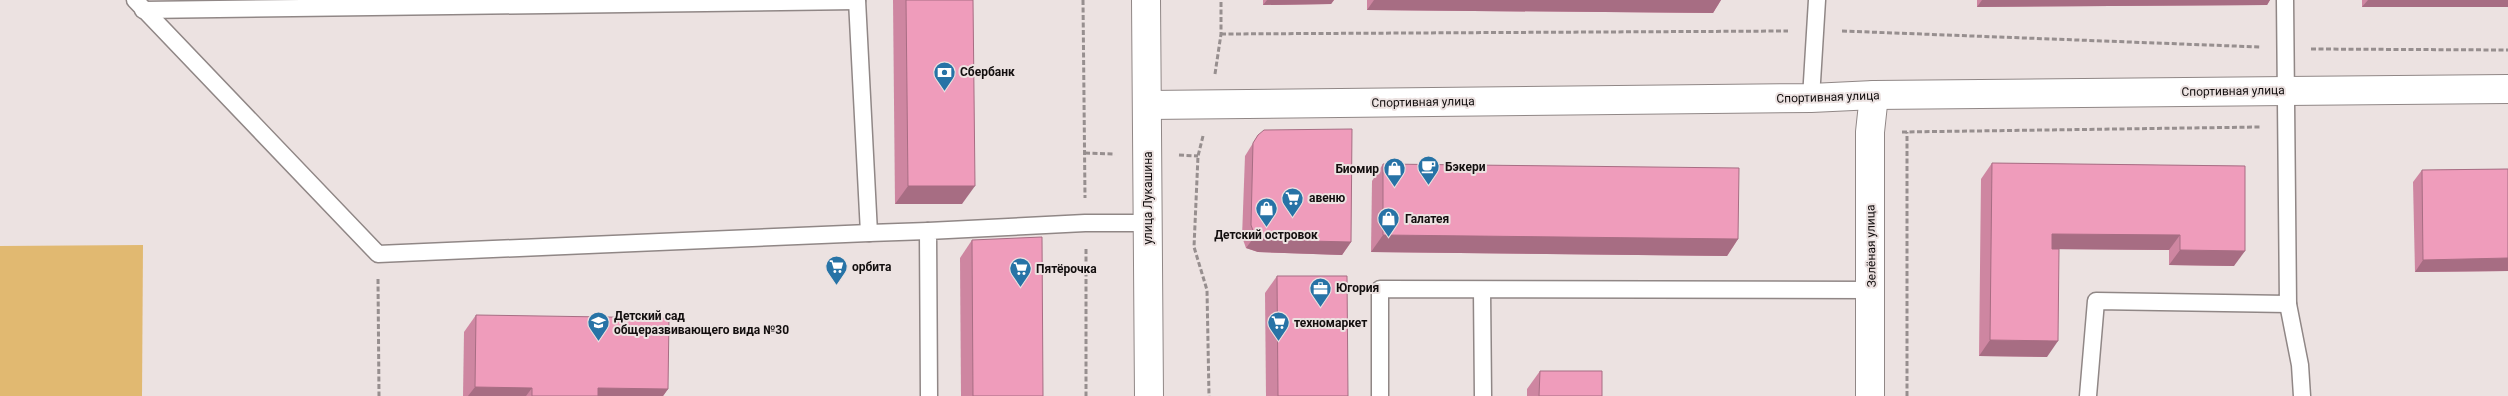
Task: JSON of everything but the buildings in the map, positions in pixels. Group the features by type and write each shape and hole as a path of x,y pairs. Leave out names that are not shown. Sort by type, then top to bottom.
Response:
{"street":[{"name":"улица Лукашина","path":"1146,0 1149,396"},
{"name":"Спортивная улица","path":"1147,105 1811,98 1874,95 2285,90 2508,89"},
{"name":"Зелёная улица","path":"1870,396 1872,290 1870,132 1874,95"}],"lane":[{"path":"139,5 857,0 869,233"},
{"path":"1811,98 1817,0"},
{"path":"2286,0 2287,48 2285,90 2288,304 2300,365 2302,396"},
{"path":"139,5 378,254 1085,223 1148,223"},
{"path":"928,231 929,396"},
{"path":"1380,396 1380,290 1872,290"},
{"path":"1482,290 1483,396"},
{"path":"2088,396 2096,302 2288,304"}],"path":[{"path":"1209,396 1207,290 1194,247 1198,156 1211,104 1221,34 1222,0"},
{"path":"1221,34 1816,31 2287,48 2508,50"},
{"path":"1907,132 1907,396"},
{"path":"378,254 378,396"}],"shaded area":[{"path":"143,245 142,396 0,396 0,246"}],"place":[{"name":"Сбербанк","path":"944,91"},
{"name":"Бэкери","path":"1429,186"},
{"name":"Биомир","path":"1395,188"},
{"name":"авеню","path":"1293,217"},
{"name":"Детский островок","path":"1266,227"},
{"name":"Галатея","path":"1389,238"},
{"name":"орбита","path":"836,286"},
{"name":"Пятёрочка","path":"1020,288"},
{"name":"Югория","path":"1320,307"},
{"name":"Детский сад общеразвивающего вида №30","path":"598,342"},
{"name":"техномаркет","path":"1278,342"}]}
